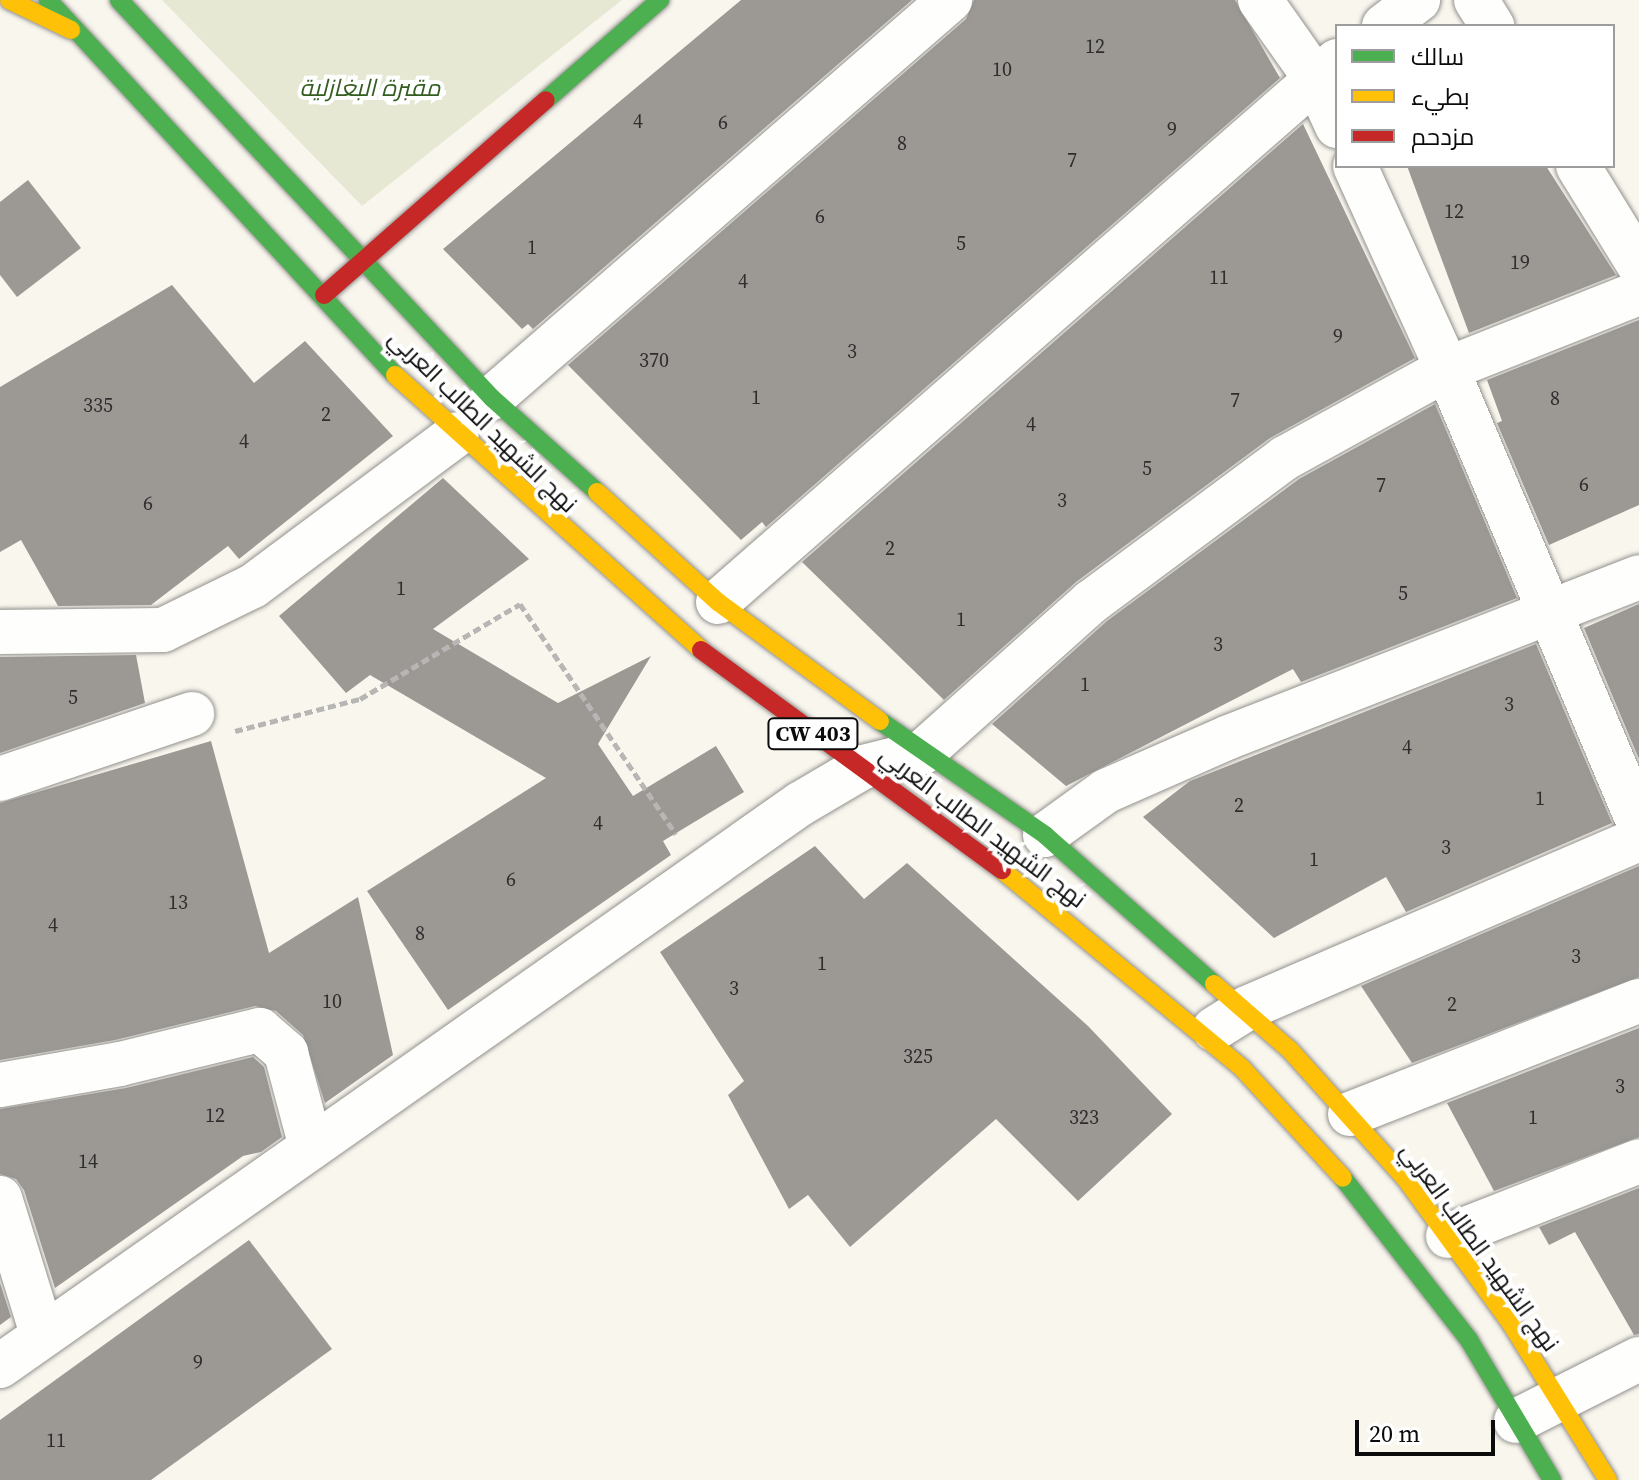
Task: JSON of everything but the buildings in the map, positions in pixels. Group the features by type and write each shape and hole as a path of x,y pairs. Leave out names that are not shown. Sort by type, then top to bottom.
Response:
{"main road":[{"path":"9,0 77,33"},
{"name":"نهج الشهيد الطالب العربي","path":"48,0 324,295 400,381 678,634 1045,901 1206,1034 1309,1135 1367,1204 1469,1340 1552,1480"},
{"name":"نهج الشهيد الطالب العربي","path":"119,0 364,256 492,398 718,602 923,752 1045,835 1247,1008 1350,1114 1448,1236 1608,1480"},
{"path":"324,295 364,256 660,0"}],"street":[{"path":"492,398 950,0"},
{"path":"1260,0 1326,70 1335,116"},
{"path":"1387,24 1418,0"},
{"path":"1476,0 1491,24"},
{"path":"718,602 1326,70"},
{"path":"1356,168 1553,614 1639,823"},
{"path":"1579,168 1639,265"},
{"path":"0,1366 702,871 863,767 923,752 1091,602 1285,458 1447,369 1639,293"},
{"path":"0,632 163,630 253,586 457,434"},
{"path":"1045,835 1106,791 1229,737 1553,614 1639,577"},
{"path":"0,779 192,714"},
{"path":"1206,1034 1247,1008 1639,839"},
{"path":"1350,1114 1639,1001"},
{"path":"0,1085 120,1064 260,1030 286,1053 311,1147"},
{"path":"1448,1236 1639,1161"},
{"path":"0,1198 42,1334"},
{"path":"1516,1421 1639,1359"}],"path":[{"path":"192,714 203,724 243,732 360,699 520,604 702,871"}],"green space":[{"name":"مقبرة البغازلية","path":"162,0 622,0 362,206"}],"traffic: fast":[{"path":"48,0 395,375"},
{"path":"119,0 492,398 597,492"},
{"path":"546,100 660,0"},
{"path":"880,721 1045,835 1214,984"},
{"path":"1343,1178 1469,1340 1552,1480"}],"traffic: slow":[{"path":"9,0 71,30"},
{"path":"395,375 701,650"},
{"path":"597,492 718,602 880,721"},
{"path":"1002,870 1242,1068 1343,1178"},
{"path":"1214,984 1290,1050 1405,1178 1510,1322 1608,1480"}],"traffic: jam":[{"path":"324,295 546,100"},
{"path":"701,650 1002,870"}]}
